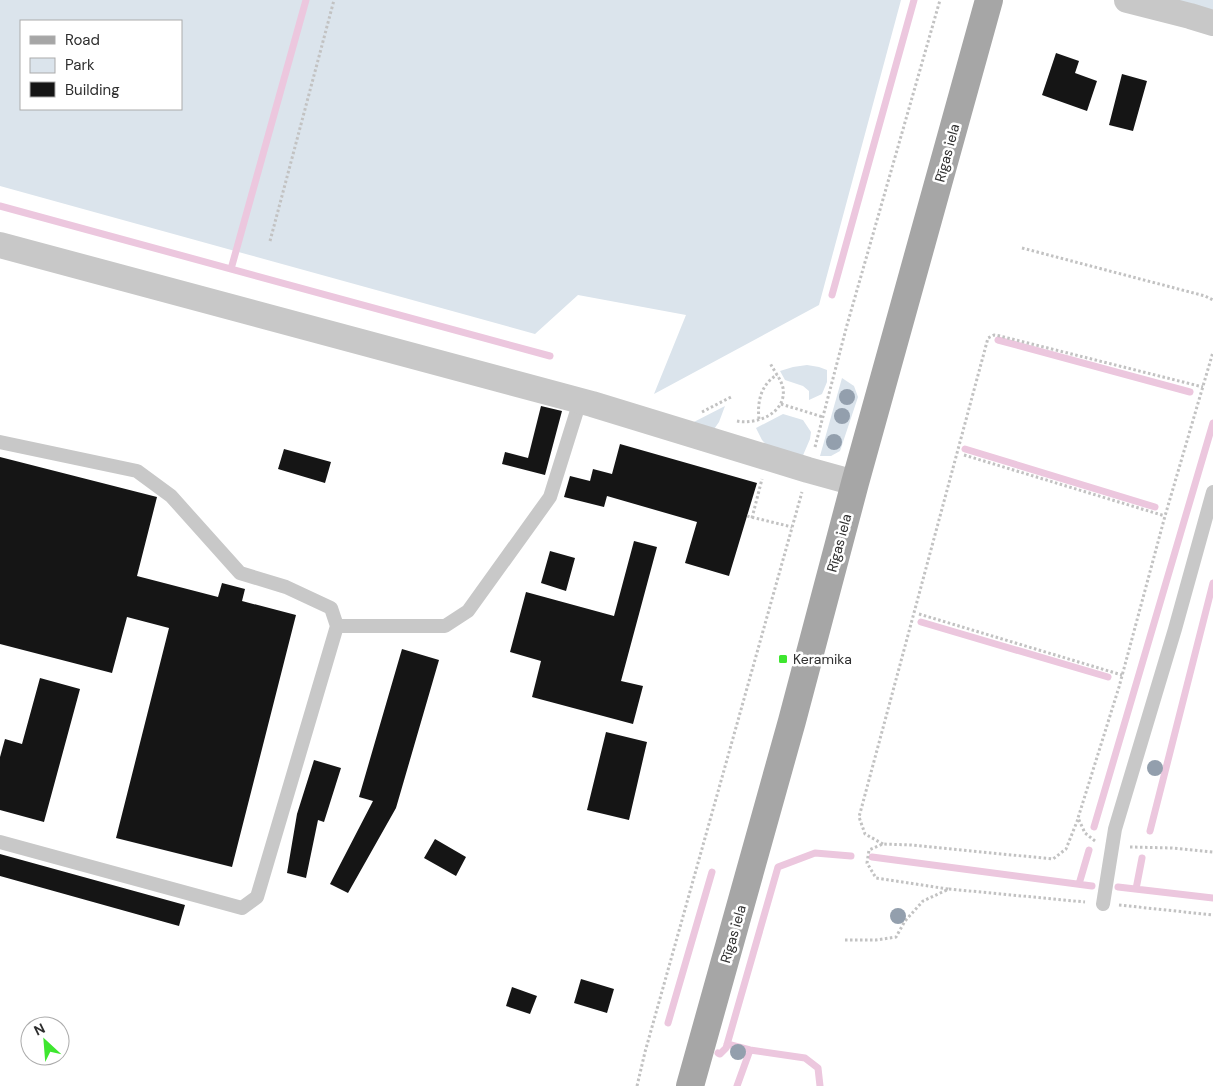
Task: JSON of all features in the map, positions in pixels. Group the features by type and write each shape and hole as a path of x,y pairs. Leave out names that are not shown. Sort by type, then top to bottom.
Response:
{"main road":[{"name":"Rīgas iela","path":"690,1086 989,0"}],"street":[{"path":"1127,0 1213,23"},
{"path":"0,245 580,401 855,483"}],"lane":[{"path":"338,626 445,626 468,611 550,497 580,401"},
{"path":"0,442 137,471 171,496 240,573 286,587 331,608 338,626 257,897 242,908 0,842"},
{"path":"1103,904 1115,829 1175,629 1213,492"}],"path":[{"path":"270,241 334,0"},
{"path":"637,1086 813,456 847,325 940,0"},
{"path":"1022,248 1205,296 1213,300"},
{"path":"883,844 865,834 859,818 988,338 994,335 1000,336 1202,387"},
{"path":"1213,352 1165,516 1122,675 1078,818 1066,849 1053,859 883,844 869,850 866,863 876,878 949,889 1213,915"},
{"path":"734,420 739,422 759,419 774,412 781,404 782,386 770,363"},
{"path":"759,419 758,408 762,393 771,379 777,376"},
{"path":"781,404 823,417"},
{"path":"964,455 1165,516"},
{"path":"752,518 768,458"},
{"path":"747,516 792,528"},
{"path":"919,614 1122,675"},
{"path":"1078,818 1084,833 1099,843 1112,847 1172,848 1213,852"},
{"path":"845,940 876,940 896,937 905,921 923,900 949,889"}],"green space":[{"path":"0,0 901,0 819,305 654,394 686,315 578,295 535,334 0,186"},
{"path":"1165,0 1213,0 1213,13"},
{"path":"807,365 827,370 827,382 822,394 809,400 809,391 803,386 785,380 780,371"},
{"path":"842,378 854,386 858,397 840,451 831,456 820,456"},
{"path":"725,406 719,422 712,432 688,425"},
{"path":"783,414 803,420 811,432 801,460 771,450 762,440 756,428"}],"building":[{"path":"1056,53 1079,61 1075,73 1097,81 1087,111 1042,95"},
{"path":"1122,74 1147,81 1133,131 1109,125"},
{"path":"541,406 562,411 545,475 502,464 505,452 528,458"},
{"path":"620,444 757,483 729,576 685,563 697,522 607,496 604,507 564,497 570,476 590,481 593,469 612,474"},
{"path":"284,449 331,462 325,483 278,469"},
{"path":"0,457 157,497 137,576 218,597 222,583 245,589 242,601 296,615 232,867 116,838 169,628 127,617 112,673 0,644"},
{"path":"634,541 657,547 621,681 643,686 633,724 532,697 541,661 510,652 526,592 614,616"},
{"path":"550,551 575,558 566,591 541,583"},
{"path":"402,649 439,660 396,808 348,893 330,884 373,801 359,797"},
{"path":"40,678 80,689 44,822 0,810 0,757 5,739 22,744"},
{"path":"606,732 647,742 629,820 587,810"},
{"path":"314,760 341,768 324,822 318,820 306,878 287,873 297,814"},
{"path":"435,839 466,857 456,876 424,858"},
{"path":"0,854 185,905 179,926 0,876"},
{"path":"581,979 614,989 607,1013 574,1003"},
{"path":"512,987 537,996 530,1014 506,1006"}],"waterway":[{"path":"231,269 306,0"},
{"path":"832,295 914,0"},
{"path":"0,206 550,356"},
{"path":"998,340 1190,392"},
{"path":"1094,827 1213,423"},
{"path":"965,449 1155,507"},
{"path":"1150,831 1213,583"},
{"path":"921,622 1108,677"},
{"path":"1079,884 1089,850"},
{"path":"718,1053 720,1054 726,1048 778,867 815,853 851,856"},
{"path":"872,857 1092,886"},
{"path":"1136,889 1142,858"},
{"path":"668,1023 712,872"},
{"path":"1118,887 1213,898"},
{"path":"727,1044 750,1050 805,1058 818,1068 820,1086"},
{"path":"737,1086 750,1050"}],"place":[{"name":"Keramika","path":"783,659"}]}
